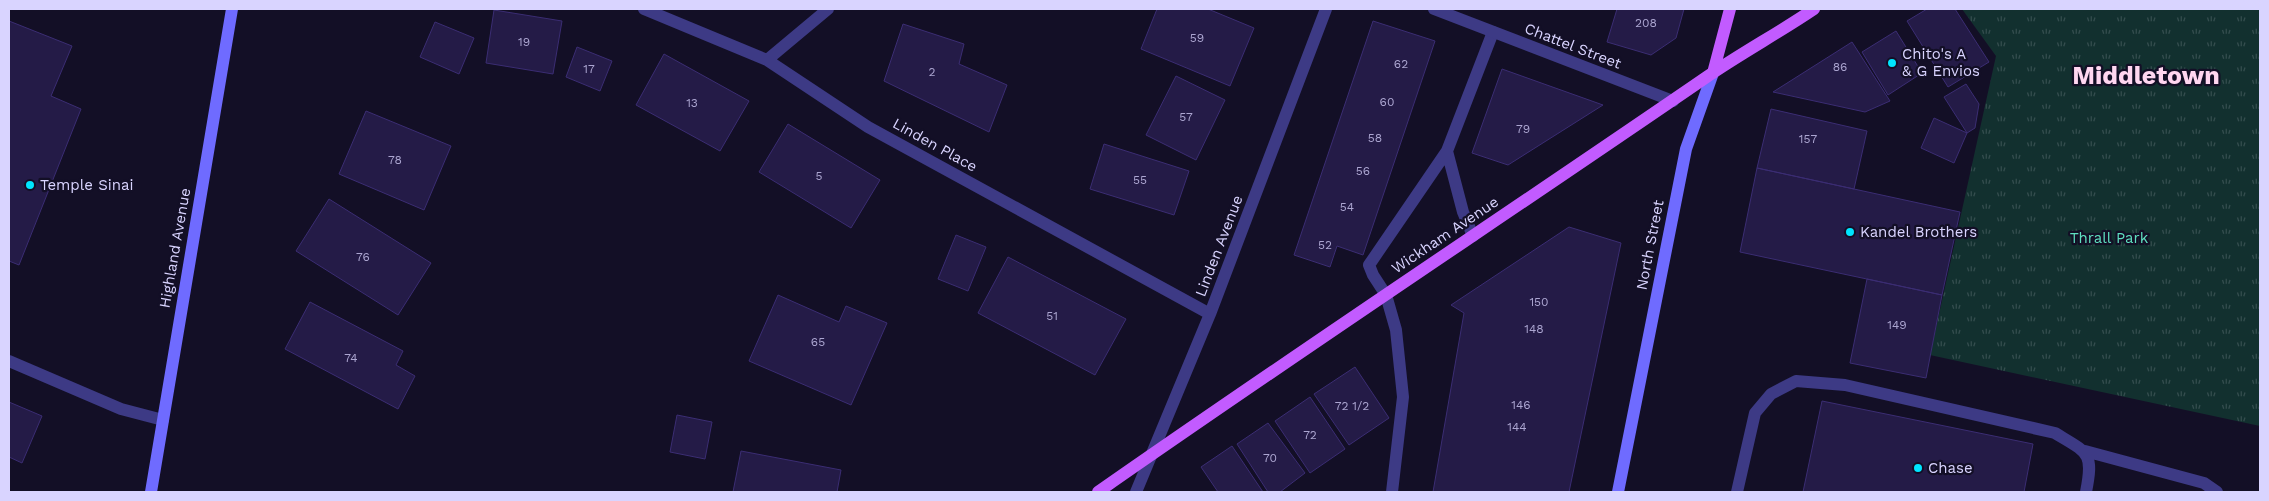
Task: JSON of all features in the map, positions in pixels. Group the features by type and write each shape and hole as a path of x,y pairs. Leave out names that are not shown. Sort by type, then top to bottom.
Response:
{"main road":[{"name":"North Street","path":"1713,73 1730,9"},
{"name":"Wickham Avenue","path":"1098,492 1713,73 1814,9"}],"street":[{"name":"Highland Avenue","path":"150,492 232,9"},
{"name":"Linden Place","path":"644,9 767,60 868,127 1210,314"},
{"path":"767,60 828,9"},
{"name":"Linden Avenue","path":"1136,492 1154,453 1210,314 1326,9"},
{"name":"Chattel Street","path":"1434,9 1673,101"},
{"path":"1392,492 1403,397 1396,330 1386,294 1373,274 1370,265 1447,152 1493,32"},
{"name":"North Street","path":"1618,492 1686,149 1713,73"},
{"path":"1447,152 1463,212 1473,236"},
{"path":"9,361 121,409 162,420"},
{"path":"1736,492 1756,413 1771,394 1796,381 1845,385 2055,433 2085,451 2204,483 2217,492"},
{"path":"2085,451 2091,468 2086,492"}],"green space":[{"name":"Thrall Park","path":"1962,9 2260,9 2260,426 1930,355 1996,56"}],"building":[{"path":"1157,9 1208,9 1254,28 1230,86 1141,49"},
{"path":"1617,9 1684,9 1676,38 1651,55 1607,42"},
{"path":"1927,9 1955,9 1989,62 1948,87 1907,21"},
{"path":"494,10 562,21 553,74 486,63"},
{"name":"Temple Sinai","path":"9,21 72,46 51,96 81,109 19,265 9,261"},
{"path":"1373,21 1435,41 1363,255 1337,246 1330,267 1294,255"},
{"path":"435,22 474,38 459,74 420,57"},
{"path":"903,24 964,44 959,64 1007,85 989,132 884,81"},
{"name":"Chito's A & G Envios","path":"1896,31 1922,73 1888,95 1862,52"},
{"path":"1852,42 1890,101 1865,112 1773,92"},
{"path":"577,47 612,61 600,91 566,77"},
{"path":"664,54 749,101 720,151 636,105"},
{"path":"1502,69 1603,105 1508,165 1472,153"},
{"path":"1176,76 1225,100 1196,160 1146,135"},
{"path":"1966,84 1979,104 1975,128 1967,133 1944,97"},
{"path":"1771,109 1867,131 1854,189 1757,168"},
{"path":"366,111 451,146 424,210 339,174"},
{"path":"1934,118 1967,133 1954,163 1921,148"},
{"path":"788,124 880,180 851,228 759,172"},
{"path":"1104,144 1189,171 1174,215 1090,189"},
{"name":"Kandel Brothers","path":"1757,168 1960,212 1942,295 1740,252"},
{"path":"329,199 431,263 398,315 296,251"},
{"path":"1569,227 1621,243 1569,492 1433,492 1464,313 1451,305"},
{"path":"956,235 986,247 968,291 938,279"},
{"path":"1008,257 1126,319 1095,375 978,313"},
{"path":"1867,279 1942,295 1926,378 1850,363"},
{"path":"778,295 839,322 846,306 887,323 851,405 749,361"},
{"path":"310,302 403,351 396,365 415,376 398,409 285,349"},
{"path":"1355,367 1389,418 1349,445 1314,394"},
{"path":"1310,397 1345,449 1310,473 1275,421"},
{"name":"Chase","path":"1822,401 2033,444 2024,492 1803,492"},
{"path":"9,402 42,416 22,463 9,457"},
{"path":"677,415 712,422 705,459 670,452"},
{"path":"1268,423 1305,473 1280,492 1268,492 1237,444"},
{"path":"1232,446 1263,492 1218,492 1201,467"},
{"path":"741,451 841,470 837,492 733,492"}],"place":[{"name":"Chito's A & G Envios","path":"1892,63"},
{"name":"Temple Sinai","path":"30,185"},
{"name":"Kandel Brothers","path":"1850,232"},
{"name":"Chase","path":"1918,468"}],"district":[{"name":"Middletown","path":"2146,75"}]}
